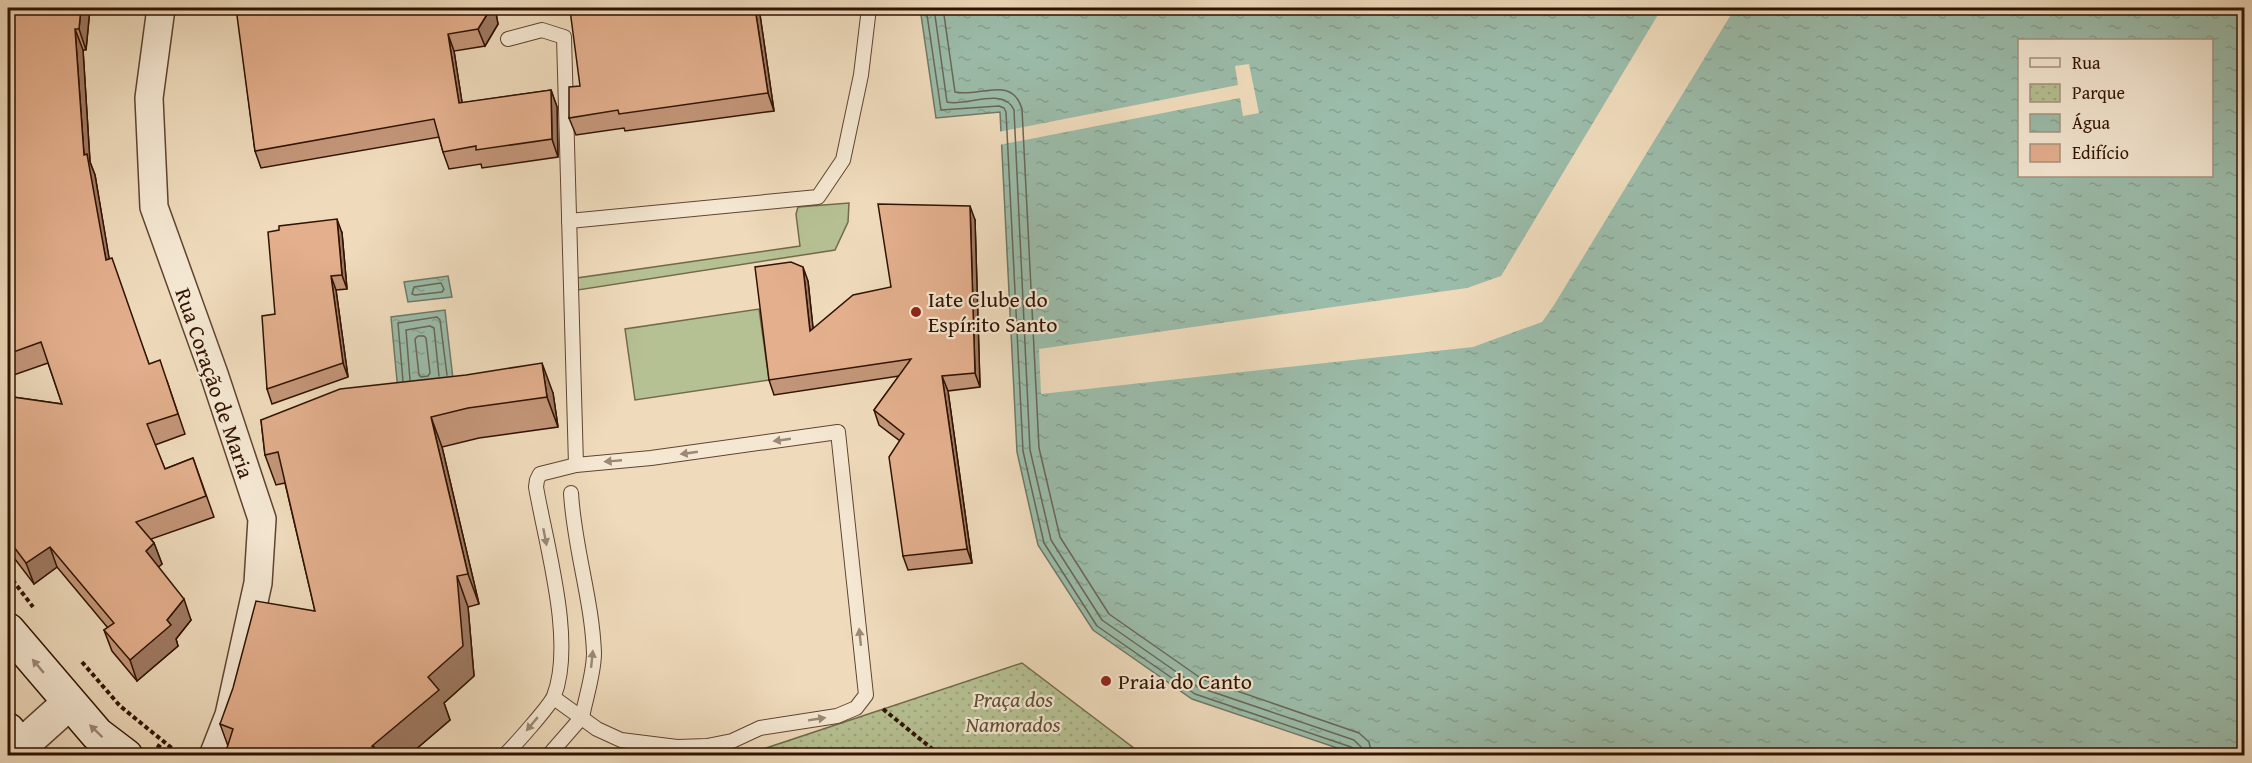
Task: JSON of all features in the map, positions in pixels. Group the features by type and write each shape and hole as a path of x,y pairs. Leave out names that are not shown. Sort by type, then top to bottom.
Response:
{"main road":[{"path":"8,630 97,734 126,756"},
{"path":"17,747 69,703"}],"street":[{"name":"Rua Coração de Maria","path":"161,8 148,98 154,207 214,374 262,519 258,584 229,715 213,756"}],"lane":[{"path":"569,221 818,197 843,160 861,75 869,8"},
{"path":"507,39 542,30 564,37 576,465"},
{"path":"504,756 554,698 562,663 560,614 543,528 537,480 540,474 576,465 651,458 838,432 866,695 856,708 837,716 760,728 732,741 707,746 678,747 621,740 597,729 554,698"},
{"path":"548,756 582,717 594,655 588,603 572,514 571,493"}],"path":[{"path":"8,574 40,615"},
{"path":"77,656 120,706 179,754"},
{"path":"866,695 941,756"}],"green space":[{"path":"849,203 848,222 835,250 578,290 577,278 800,246 796,214 798,207"},
{"path":"759,309 769,380 635,400 625,329"},
{"name":"Praça dos Namorados","path":"1022,663 1143,755 745,755"}],"water":[{"path":"920,8 2244,8 2244,755 1358,755 1192,699 1093,630 1038,545 1017,452 1000,112 936,118"},
{"path":"448,276 452,297 408,302 404,282"},
{"path":"445,310 455,396 399,402 391,317"}],"pier":[{"path":"1662,8 1735,8 1542,322 1473,347 1041,394 1039,349 1467,288 1501,276"},
{"path":"1249,64 1259,113 1243,116 1240,98 999,145 998,132 1238,85 1235,66"}],"building":[{"path":"8,8 81,8 79,29 75,29 84,155 87,154 106,260 112,258 149,364 160,360 178,414 147,424 165,469 193,458 206,496 136,522 154,543 146,551 184,599 167,620 171,625 130,660 104,630 114,623 50,547 26,563 8,539 8,388 13,397 62,404 41,342 8,354"},
{"path":"236,8 491,8 478,29 448,34 459,103 551,90 552,139 476,150 476,146 443,152 434,119 255,151"},
{"path":"585,8 755,8 768,93 619,114 618,110 569,118 569,87 580,86 570,10"},
{"path":"878,204 970,206 975,373 942,376 967,549 903,556 889,457 904,434 874,410 911,359 769,380 755,267 791,262 803,267 810,331 853,295 891,287"},
{"path":"337,219 342,275 331,276 343,363 267,389 262,316 275,314 268,232 279,230 279,226"},
{"path":"542,363 547,397 468,408 431,417 468,574 457,576 463,646 428,677 439,690 363,756 241,756 226,751 233,729 220,724 233,688 256,601 315,611 278,452 265,455 261,420 340,389 466,375"}],"place":[{"name":"Iate Clube do Espírito Santo","path":"916,312"},
{"name":"Praia do Canto","path":"1106,681"}]}
